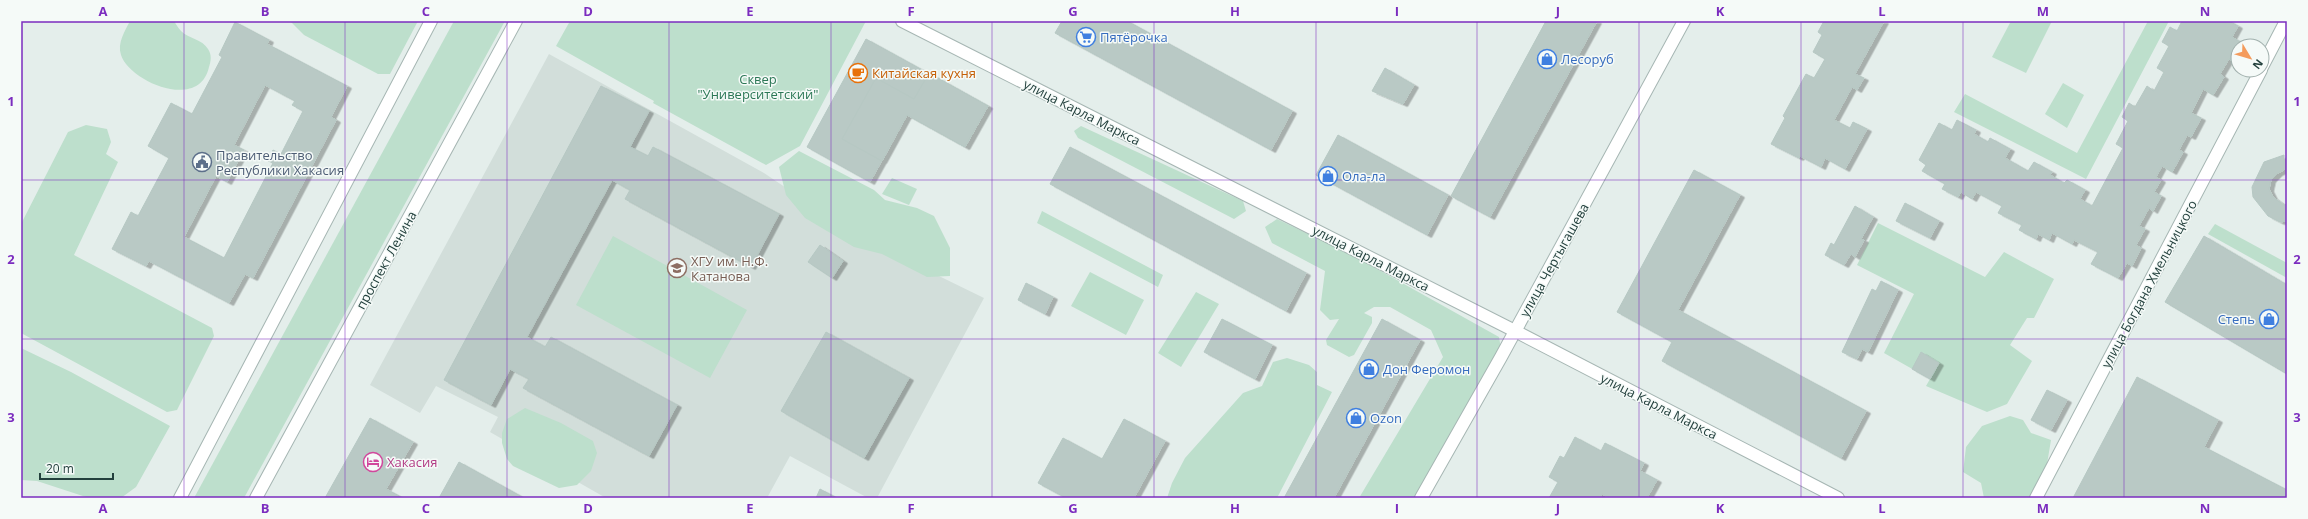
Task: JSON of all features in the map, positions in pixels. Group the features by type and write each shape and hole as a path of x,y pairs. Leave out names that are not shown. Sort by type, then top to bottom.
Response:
{"street":[{"path":"180,498 431,21"},
{"name":"проспект Ленина","path":"256,498 516,21"},
{"name":"улица Карла Маркса","path":"902,21 1515,331 1838,498"},
{"name":"улица Чертыгашева","path":"1421,498 1515,331 1684,21"},
{"path":"2270,52 2286,21"},
{"name":"улица Богдана Хмельницкого","path":"2036,498 2256,78"}],"shaded area":[{"name":"ХГУ им. Н.Ф. Катанова","path":"549,54 764,173 859,237 984,298 877,498 868,498 790,456 767,498 606,498 490,432 498,417 436,386 420,413 370,385"}],"green space":[{"path":"130,21 174,21 184,34 202,43 209,51 211,58 203,80 192,88 179,90 164,88 137,74 127,65 120,51 122,37"},
{"path":"290,21 418,21 390,74 378,74 304,35"},
{"path":"454,21 505,21 244,498 194,498"},
{"name":"Сквер \"Университетский\"","path":"570,21 866,21 800,146 766,165 653,103 654,101 556,46"},
{"path":"2011,21 2052,21 2026,73 1992,57"},
{"path":"2148,21 2169,21 2086,179 1954,112 1965,94 2077,153"},
{"path":"2063,83 2084,95 2067,128 2045,114"},
{"path":"86,125 107,129 111,142 106,154 118,162 74,255 212,328 214,336 177,410 167,412 21,333 21,224 68,132"},
{"path":"1081,126 1243,201 1246,211 1234,219 1078,138 1074,131"},
{"path":"799,151 874,190 885,200 917,208 934,216 950,248 950,276 927,277 882,254 854,247 805,218 786,195 779,167"},
{"path":"892,178 917,189 909,205 882,194"},
{"path":"1042,211 1163,275 1158,287 1037,223"},
{"path":"1277,219 1352,255 1499,337 1501,349 1418,498 1359,498 1443,357 1431,330 1390,307 1374,307 1364,313 1372,317 1372,323 1354,355 1349,357 1327,345 1326,340 1339,319 1330,320 1320,310 1325,271 1272,243 1265,227"},
{"path":"1878,223 1985,277 2004,252 2054,279 2034,318 2027,318 2010,345 2032,361 2007,404 1987,412 1926,386 1930,379 1884,353 1914,294 1857,265"},
{"path":"2215,224 2287,263 2287,278 2208,234"},
{"path":"613,236 747,310 710,378 576,305"},
{"path":"1090,272 1144,300 1126,335 1071,306"},
{"path":"1196,292 1219,304 1181,367 1158,353"},
{"path":"21,348 71,372 170,426 136,487 121,498 89,498 37,481 21,480"},
{"path":"1287,358 1309,365 1317,372 1317,385 1332,392 1277,498 1167,498 1172,483 1185,458 1243,393 1262,386 1273,362"},
{"path":"525,408 561,423 593,441 597,453 591,471 577,485 559,488 513,466 507,459 502,443 502,433 507,419"},
{"path":"2010,416 2023,420 2031,433 2051,440 2047,464 2030,498 1984,498 1981,483 1963,472 1966,447 1982,426"}],"building":[{"path":"1062,21 1127,21 1292,111 1271,150 1055,33"},
{"path":"1546,21 1597,21 1490,217 1451,196"},
{"path":"1824,21 1884,21 1855,74 1864,78 1857,90 1852,87 1834,120 1850,128 1853,122 1867,129 1845,169 1825,158 1821,167 1800,156 1799,158 1771,144 1785,118 1783,116 1806,74 1814,78 1825,59 1813,52 1822,35 1818,32"},
{"path":"2182,21 2229,21 2238,26 2232,37 2234,38 2230,38 2230,60 2229,59 2220,74 2224,77 2213,95 2203,89 2191,113 2201,118 2191,137 2187,135 2179,150 2183,152 2172,172 2162,166 2156,177 2161,180 2154,192 2161,196 2153,211 2149,208 2139,226 2145,229 2136,245 2141,248 2132,266 2127,263 2118,278 2091,264 2098,252 2074,240 2072,244 2052,233 2049,240 2038,234 2036,239 2019,230 2022,225 1998,213 2002,206 1976,192 1972,199 1961,192 1958,197 1942,189 1945,184 1922,171 1926,165 1919,160 1939,123 1952,130 1957,120 1976,130 1974,134 1988,142 1990,138 2010,149 2005,158 2028,171 2034,162 2052,172 2050,175 2064,183 2067,180 2085,190 2080,199 2092,206 2123,148 2116,144 2128,121 2122,117 2129,103 2135,107 2147,86 2154,91 2164,72 2157,68 2169,46 2162,42 2170,27 2177,31"},
{"name":"Правительство Республики Хакасия","path":"235,22 269,40 267,44 347,86 331,117 336,120 253,278 245,274 229,303 149,261 146,266 112,249 131,212 138,216 169,158 148,146 171,103 192,114 222,57 219,55","holes":["265,85 295,101 292,105 303,111 281,154 273,150 268,161 273,163 224,258 184,237 216,176 227,182 244,150 234,145"]},
{"path":"866,39 988,106 965,147 907,115 870,182 807,147"},
{"path":"1385,68 1414,85 1403,104 1372,91"},
{"path":"929,73 988,106 965,147 907,115 882,161 842,139 876,78 914,99"},
{"path":"601,86 649,111 630,147 648,156 653,147 779,214 751,267 625,199 630,190 612,180 527,337 545,347 551,337 677,405 649,456 523,388 529,379 510,369 491,405 444,380"},
{"path":"1338,135 1448,195 1427,235 1316,175"},
{"path":"1070,147 1306,273 1286,311 1050,184"},
{"path":"2284,155 2284,170 2278,173 2271,180 2269,189 2273,197 2284,205 2287,204 2287,221 2280,222 2268,216 2253,197 2252,187 2264,162"},
{"path":"1694,170 1740,195 1678,310 1866,411 1841,458 1662,361 1672,342 1617,312"},
{"path":"1905,203 1939,221 1930,238 1896,221"},
{"path":"1855,206 1873,217 1861,239 1864,240 1855,257 1851,254 1844,265 1825,255 1831,243 1834,245"},
{"path":"2204,236 2287,285 2287,374 2165,302"},
{"path":"820,245 843,261 832,278 808,262"},
{"path":"1881,281 1898,290 1868,352 1862,349 1857,359 1842,352 1872,289 1876,291"},
{"path":"1026,283 1053,297 1045,314 1018,300"},
{"path":"1222,319 1272,345 1255,379 1204,352"},
{"path":"1382,319 1420,340 1334,498 1284,498"},
{"path":"826,332 909,378 864,458 781,411"},
{"path":"1921,352 1939,363 1930,379 1912,369"},
{"path":"2137,377 2218,420 2204,447 2287,490 2287,498 2073,498"},
{"path":"2047,390 2067,400 2051,430 2031,420"},
{"name":"Хакасия","path":"370,418 413,442 386,489 403,498 325,498"},
{"path":"1124,419 1165,441 1134,498 1066,498 1038,483 1063,438 1102,459"},
{"path":"1575,437 1601,451 1605,443 1644,463 1640,471 1657,480 1647,498 1610,498 1602,494 1600,498 1549,498 1558,482 1549,477 1560,456 1564,458"},
{"path":"459,462 524,498 439,498"},
{"path":"820,489 837,498 816,498"}],"place":[{"name":"Пятёрочка","path":"1086,37"},
{"name":"Лесоруб","path":"1547,59"},
{"name":"Китайская кухня","path":"858,73"},
{"name":"Правительство Республики Хакасия","path":"202,162"},
{"name":"Ола-ла","path":"1328,176"},
{"name":"ХГУ им. Н.Ф. Катанова","path":"677,268"},
{"name":"Степь","path":"2269,319"},
{"name":"Дон Феромон","path":"1369,369"},
{"name":"Ozon","path":"1356,418"},
{"name":"Хакасия","path":"373,462"}]}
